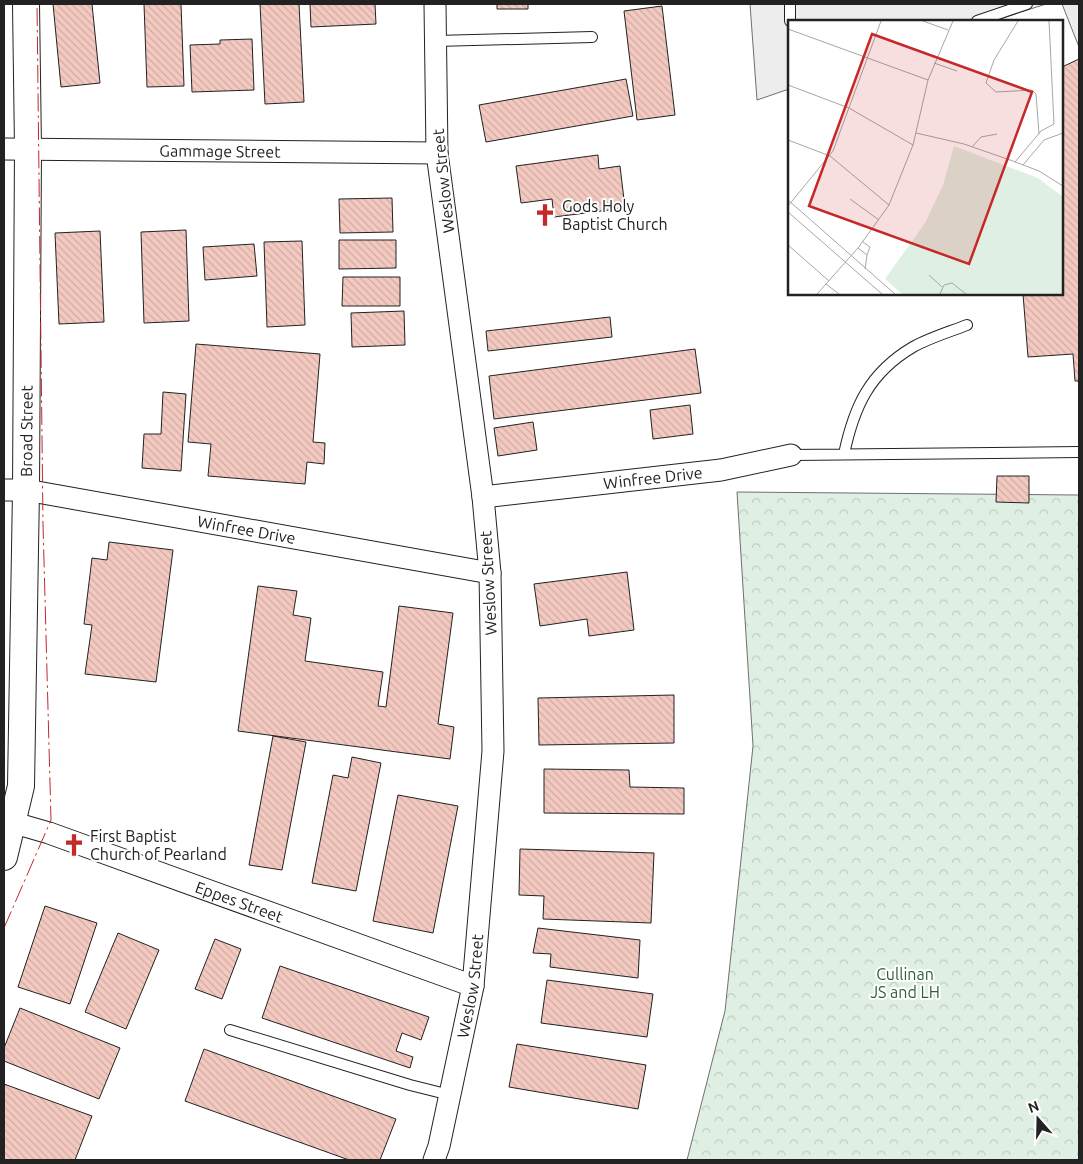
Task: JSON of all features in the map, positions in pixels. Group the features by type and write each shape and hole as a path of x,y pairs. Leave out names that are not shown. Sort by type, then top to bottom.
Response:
{"street":[{"name":"Broad Street","path":"4,857 9,820 21,786 15,490 16,149 26,4"},
{"name":"Weslow Street","path":"434,1160 473,986 493,751 490,573 483,497 437,153 435,4"},
{"name":"Gammage Street","path":"16,149 437,153"},
{"name":"Winfree Drive","path":"483,497 721,470 791,455"},
{"name":"Winfree Drive","path":"15,490 490,573"},
{"name":"Eppes Street","path":"9,820 473,986"}],"lane":[{"path":"790,4 790,20"},
{"path":"979,20 1027,4"},
{"path":"436,41 592,37"},
{"path":"844,454 851,424 863,394 877,374 913,347 967,325"},
{"path":"791,455 1079,452"},
{"path":"230,1030 410,1086 450,1095"}],"green space":[{"name":"Cullinan JS and LH","path":"737,492 1079,495 1079,1160 687,1160 725,1011 753,746"}],"shaded area":[{"path":"750,4 1046,4 996,20 788,20 788,89 757,100"},
{"path":"1062,4 1079,4 1079,47"}],"building":[{"path":"53,4 92,4 100,83 61,87"},
{"path":"144,4 181,4 184,86 147,87"},
{"path":"260,4 299,4 304,102 265,104"},
{"path":"310,4 375,4 376,24 311,27"},
{"path":"497,4 528,4 528,9 497,9"},
{"path":"662,6 675,115 637,120 624,11"},
{"path":"252,39 254,90 192,92 190,45 220,44 220,40"},
{"path":"1079,59 1079,381 1075,381 1073,354 1028,357 1023,295 1063,295 1063,67"},
{"path":"626,79 633,116 486,142 479,105"},
{"path":"598,155 599,169 620,166 625,208 554,217 552,199 521,203 516,166"},
{"path":"392,198 393,232 340,233 339,199"},
{"path":"186,230 189,321 144,323 141,232"},
{"path":"100,231 104,322 59,324 55,233"},
{"path":"339,240 396,240 396,268 339,269"},
{"path":"302,241 305,325 267,327 264,242"},
{"path":"254,244 257,276 205,280 203,247"},
{"path":"343,277 400,277 400,306 342,306"},
{"path":"404,311 405,345 352,347 351,313"},
{"path":"610,317 612,337 488,351 486,331"},
{"path":"196,344 320,354 313,442 325,443 324,464 307,462 305,484 208,476 211,444 188,442"},
{"path":"695,349 701,393 494,419 489,376"},
{"path":"163,392 186,394 181,471 142,468 144,434 161,434"},
{"path":"690,405 693,434 653,439 650,410"},
{"path":"533,422 537,450 498,456 494,428"},
{"path":"997,476 1029,476 1029,503 996,502"},
{"path":"109,542 173,550 156,682 85,674 92,625 84,624 92,558 107,560"},
{"path":"627,572 634,630 589,636 587,619 540,626 534,584"},
{"path":"258,586 297,591 293,615 311,618 305,661 383,672 378,706 386,707 399,606 453,613 438,724 454,727 450,759 238,731"},
{"path":"674,695 674,743 539,745 538,698"},
{"path":"273,736 306,742 282,870 249,865"},
{"path":"352,757 381,763 356,891 312,883 333,775 348,778"},
{"path":"544,769 629,770 630,787 684,788 684,814 544,813"},
{"path":"398,795 458,806 433,933 373,921"},
{"path":"520,849 654,853 651,923 543,919 544,896 519,895"},
{"path":"45,906 97,923 70,1004 18,987"},
{"path":"538,928 640,940 638,978 550,967 551,954 533,953"},
{"path":"118,933 159,950 126,1029 85,1012"},
{"path":"215,939 241,949 222,999 195,989"},
{"path":"280,966 429,1017 421,1040 402,1033 396,1051 413,1057 410,1068 262,1018"},
{"path":"547,980 653,994 647,1037 541,1023"},
{"path":"20,1008 120,1048 99,1099 4,1061 4,1048"},
{"path":"517,1044 646,1065 638,1109 509,1087"},
{"path":"204,1049 396,1119 380,1160 349,1160 185,1101"},
{"path":"4,1084 92,1116 75,1160 4,1160"}],"power":[{"path":"4,928 51,820 43,524 37,4"}],"place":[{"name":"Gods Holy Baptist Church","path":"545,215"},
{"name":"First Baptist Church of Pearland","path":"74,845"}]}
